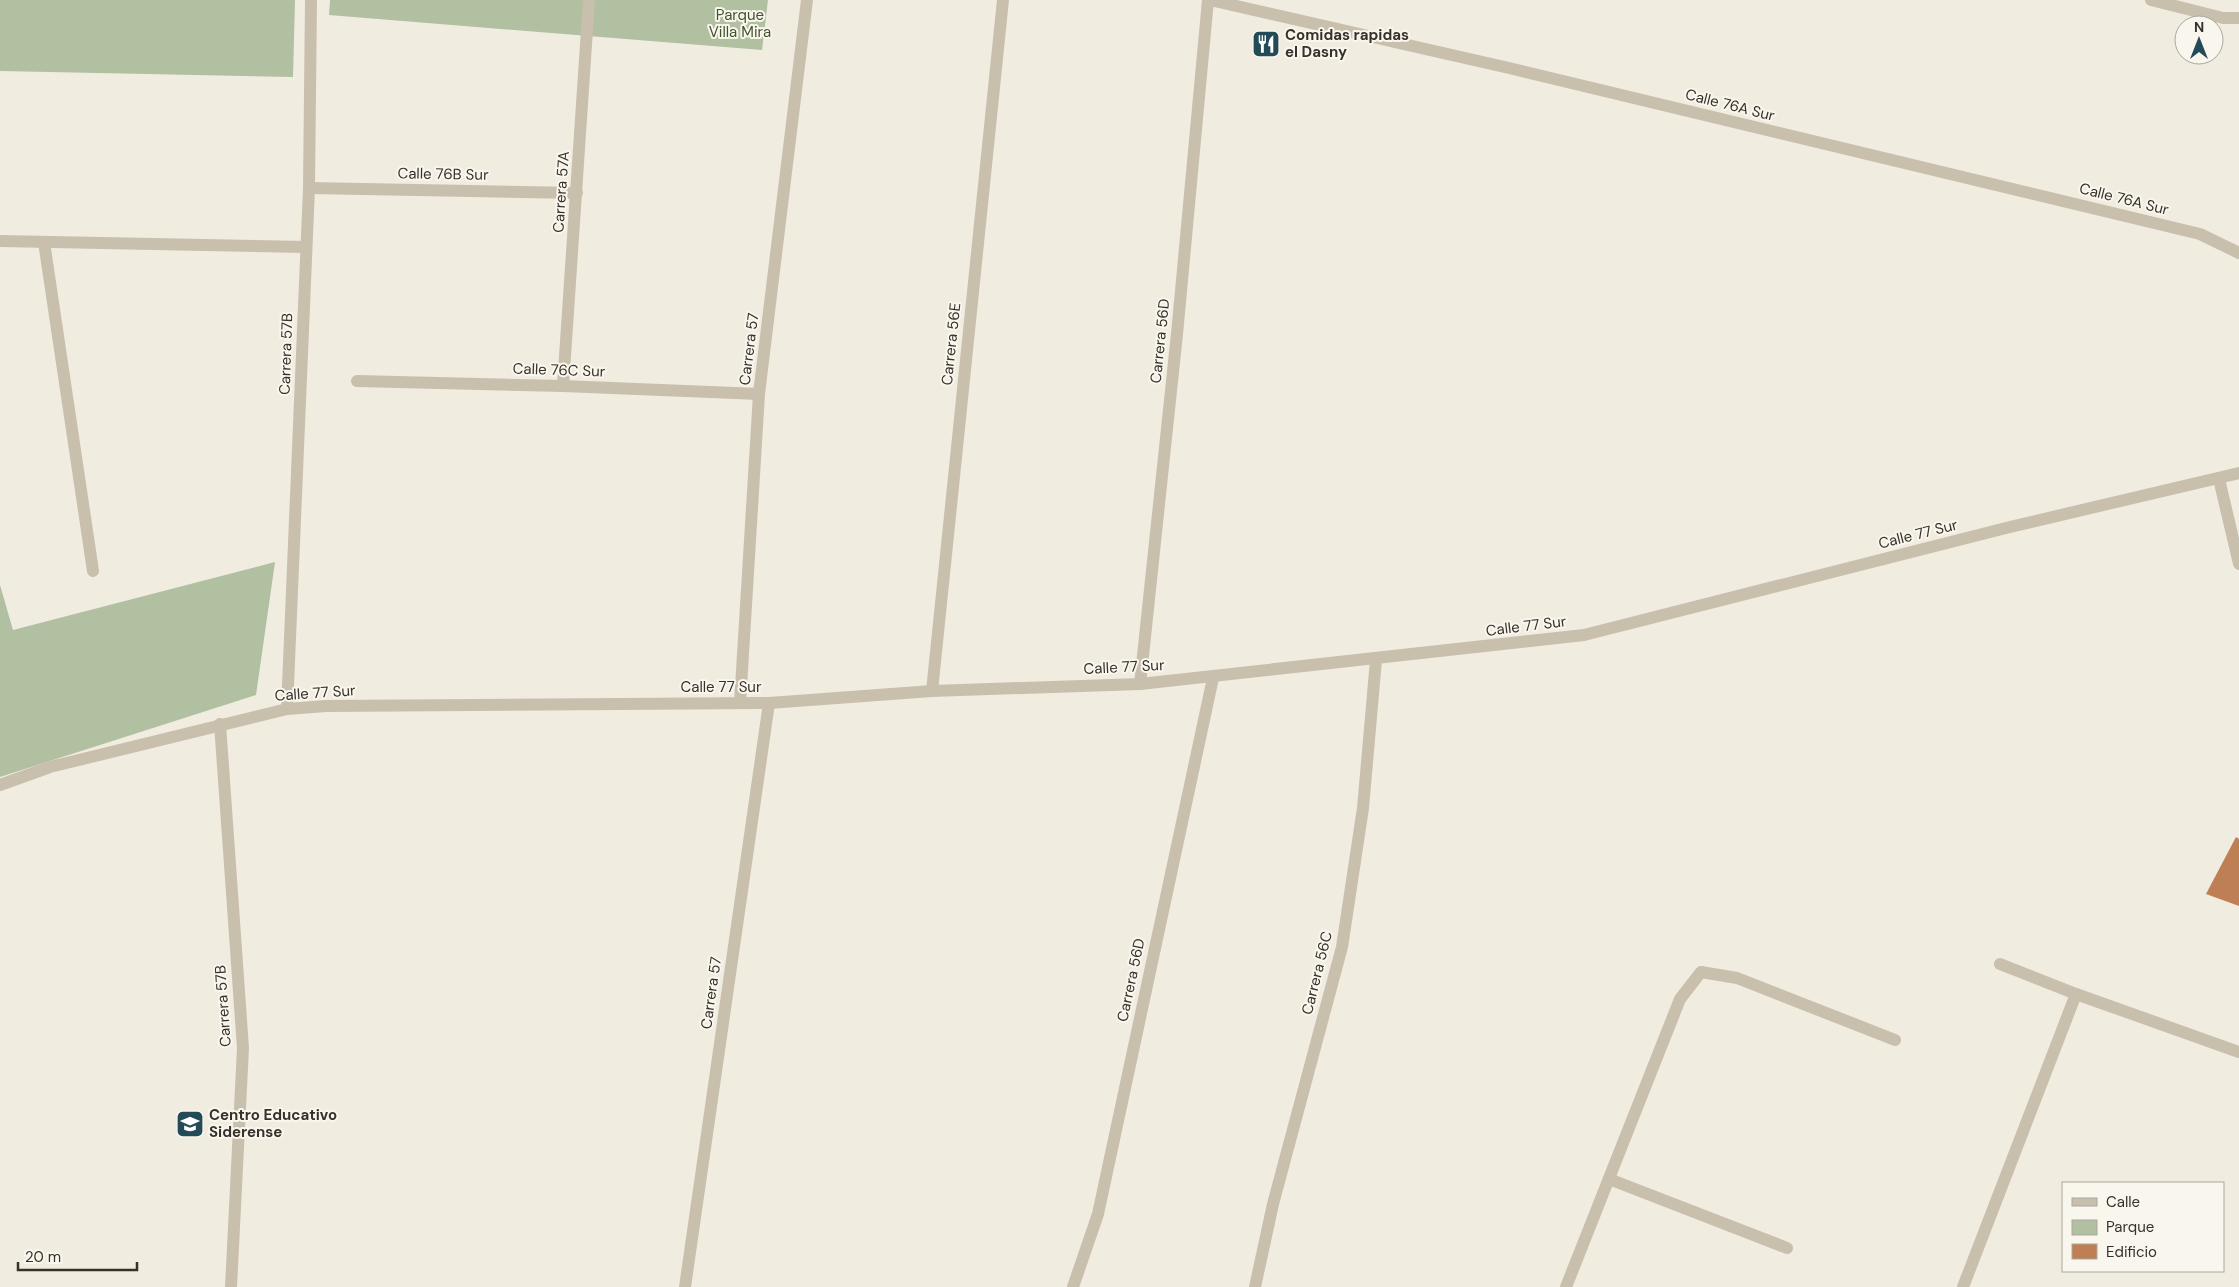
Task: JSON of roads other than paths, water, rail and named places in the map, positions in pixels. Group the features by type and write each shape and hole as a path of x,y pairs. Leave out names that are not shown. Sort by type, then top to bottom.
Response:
{"street":[{"name":"Carrera 57B","path":"287,709 309,188 311,0"},
{"name":"Carrera 57A","path":"563,386 589,0"},
{"name":"Carrera 57","path":"740,703 759,394 807,0"},
{"name":"Carrera 56E","path":"932,691 1003,0"},
{"name":"Calle 76A Sur","path":"1209,0 1509,68 2200,234 2239,253"},
{"name":"Carrera 56D","path":"1140,684 1177,334 1209,0"},
{"path":"2151,0 2223,18 2239,18"},
{"name":"Calle 76B Sur","path":"309,188 577,193"},
{"path":"0,241 306,247"},
{"path":"44,242 93,571"},
{"name":"Calle 76C Sur","path":"357,382 563,386 759,394"},
{"name":"Calle 77 Sur","path":"0,785 50,767 287,709 326,706 769,703 932,691 1140,684 1213,678 1584,635 2010,527 2239,473"},
{"path":"2219,479 2239,564"},
{"name":"Carrera 56C","path":"1255,1287 1273,1204 1342,947 1363,808 1376,660"},
{"name":"Carrera 56D","path":"1074,1287 1098,1214 1213,678"},
{"name":"Carrera 57","path":"684,1287 769,703"},
{"name":"Carrera 57B","path":"220,724 243,1048 231,1287"},
{"path":"2000,964 2076,994 2239,1052"},
{"path":"1566,1287 1680,999 1701,972 1737,978 1895,1040"},
{"path":"1963,1287 2076,994"},
{"path":"1609,1179 1787,1248"}],"place":[{"name":"Comidas rapidas el Dasny","path":"1266,44"},
{"name":"Centro Educativo Siderense","path":"190,1124"}],"park label":[{"name":"Parque Villa Mira","path":"740,24"}]}
